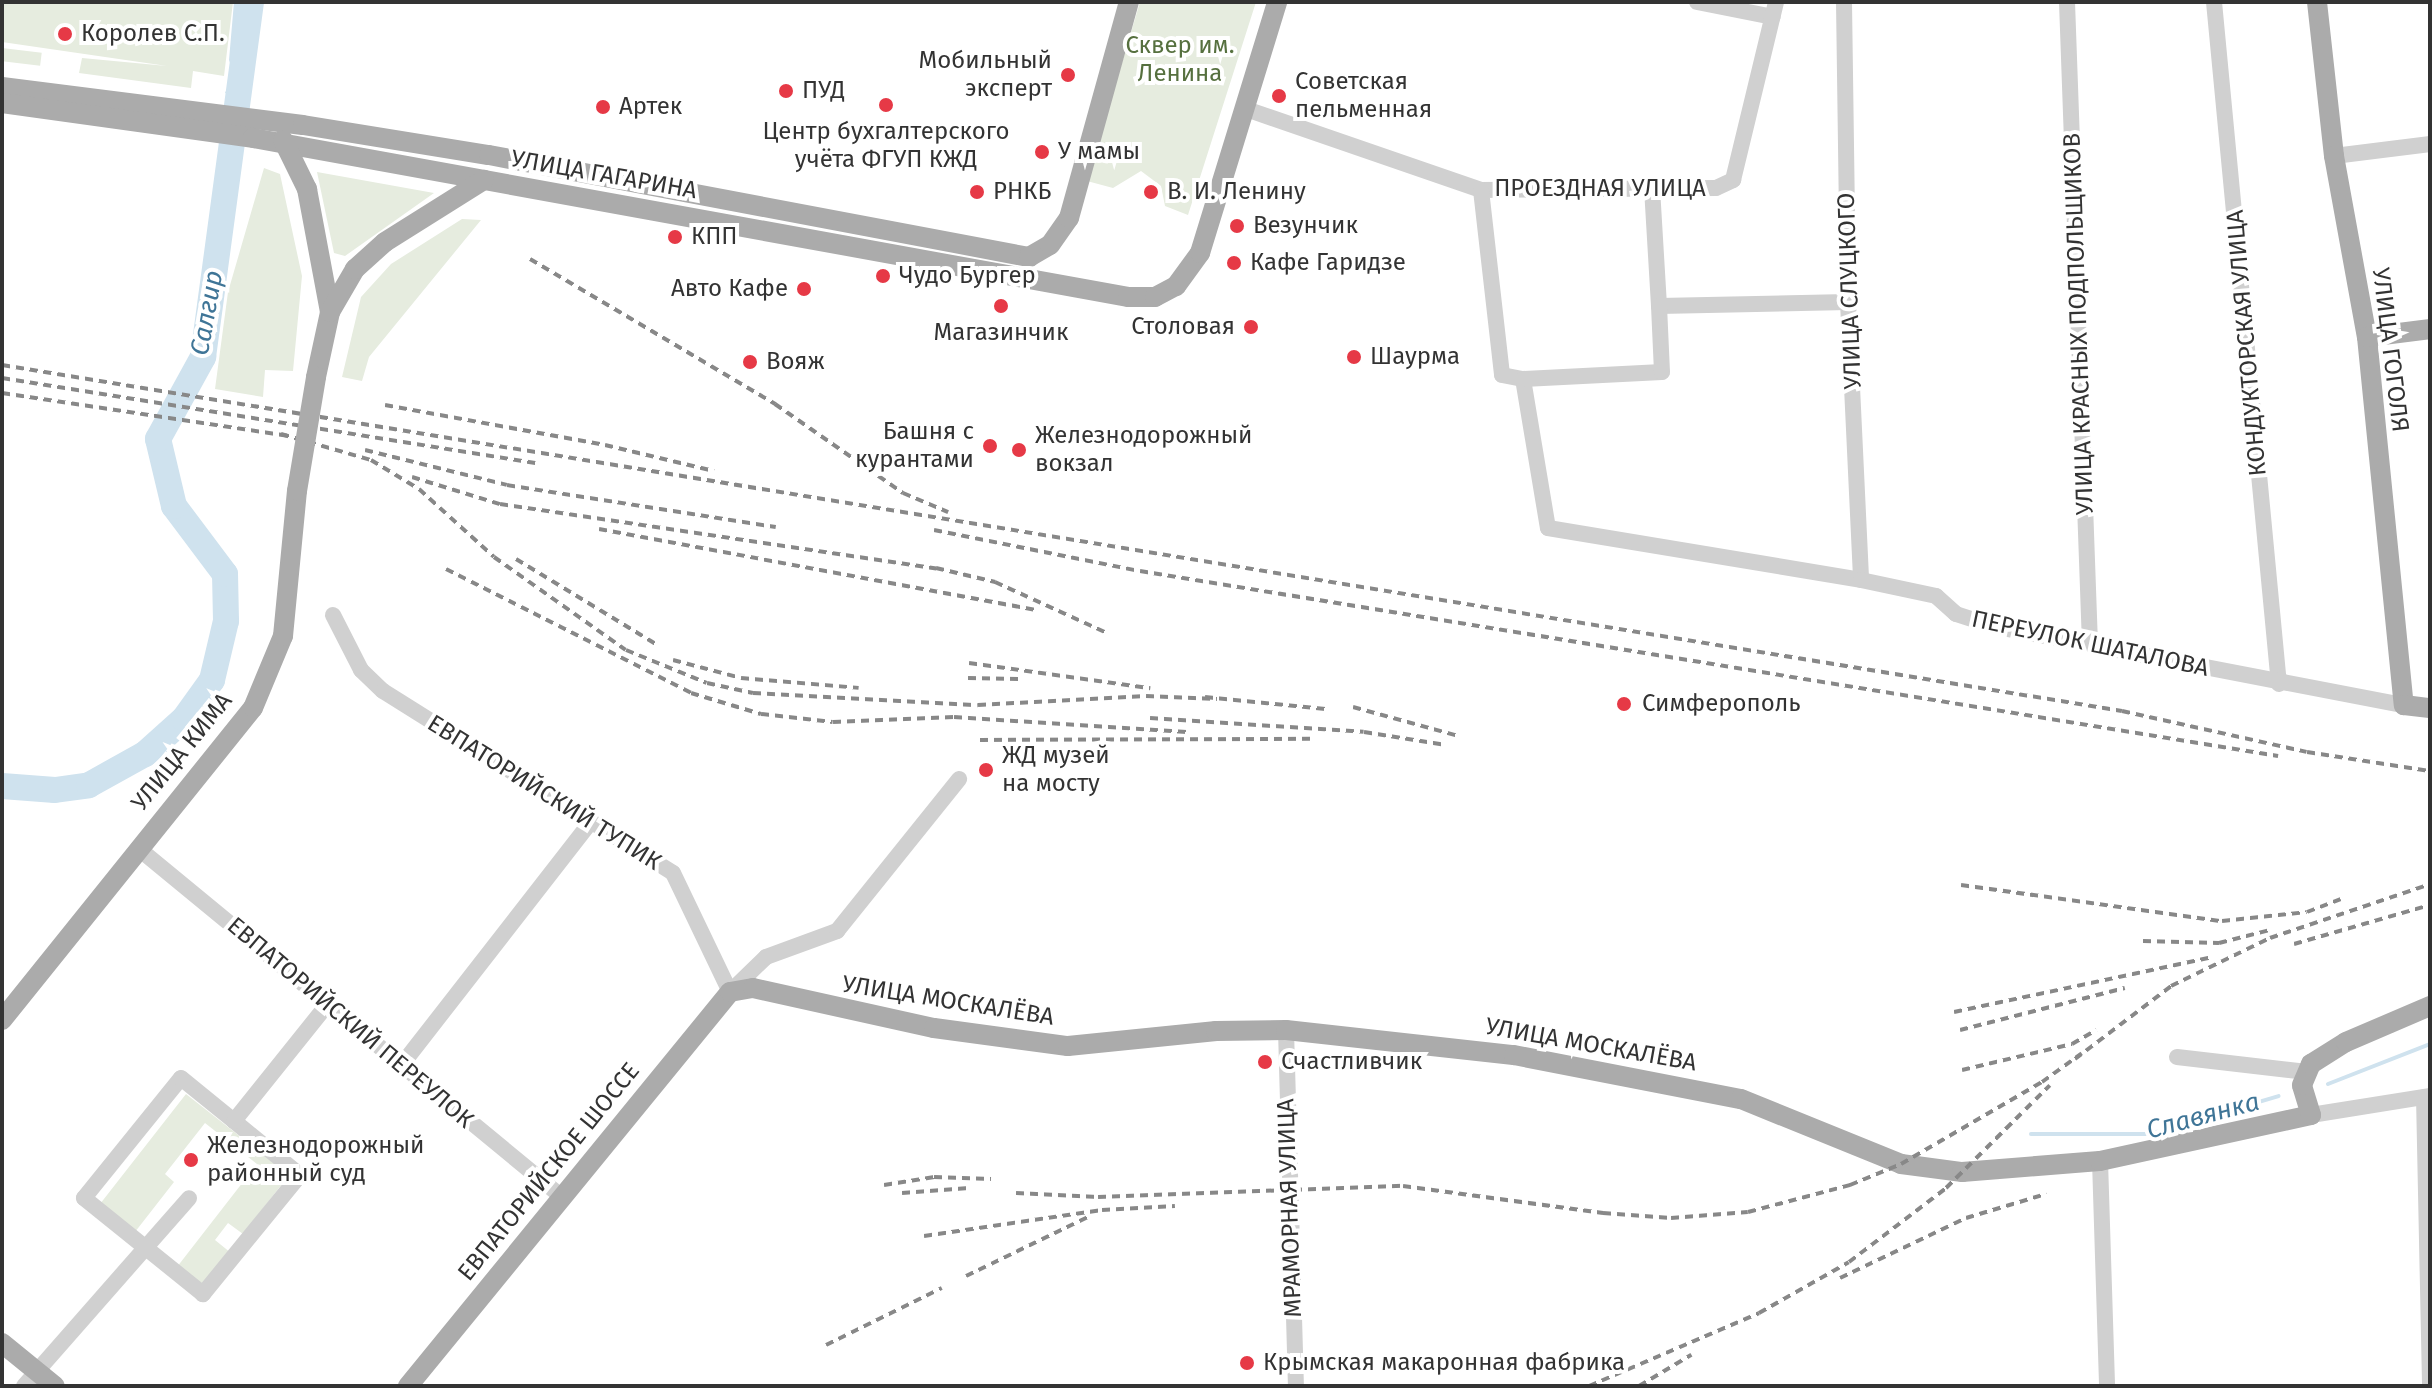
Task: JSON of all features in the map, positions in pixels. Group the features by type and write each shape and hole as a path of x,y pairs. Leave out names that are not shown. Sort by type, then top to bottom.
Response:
{"main road":[{"name":"УЛИЦА ГАГАРИНА","path":"2,87 204,122 524,161 1029,257 1057,236 1069,218 1129,2"},
{"path":"1246,109 1277,2"},
{"name":"УЛИЦА ГОГОЛЯ","path":"2317,2 2334,156 2367,337 2404,705"},
{"name":"УЛИЦА ГАГАРИНА","path":"2,103 204,122"},
{"name":"УЛИЦА ГАГАРИНА","path":"261,130 287,144 1128,297 1165,295 1188,273 1208,232 1246,109"},
{"path":"287,144 302,170 317,227 330,312"},
{"path":"330,312 369,255 482,181 524,161"},
{"name":"УЛИЦА КИМА","path":"2,1020 138,848 216,758 253,708 270,672 283,636 297,491 330,312"},
{"path":"2367,337 2430,329"},
{"path":"2404,705 2430,708"},
{"name":"УЛИЦА МОСКАЛЁВА","path":"730,992 753,988 934,1028 1068,1046 1216,1031 1286,1030 1514,1055 1741,1099 1901,1164 1962,1172 2100,1161 2311,1115"},
{"name":"ЕВПАТОРИЙСКОЕ ШОССЕ","path":"408,1386 730,992"},
{"path":"2311,1115 2302,1085 2307,1072 2346,1042 2430,1006"},
{"path":"2,1343 30,1378 55,1386"}],"street":[{"path":"1697,2 1774,9"},
{"name":"УЛИЦА СЛУЦКОГО","path":"1844,2 1848,302 1861,580"},
{"name":"УЛИЦА КРАСНЫХ ПОДПОЛЬЩИКОВ","path":"2067,2 2090,645"},
{"name":"КОНДУКТОРСКАЯ УЛИЦА","path":"2214,2 2279,684"},
{"name":"ПРОЕЗДНАЯ УЛИЦА","path":"1246,109 1481,190 1716,188 1733,180 1774,9"},
{"path":"2334,156 2430,144"},
{"path":"1481,190 1502,375 1523,379 1662,372 1652,188"},
{"path":"1659,306 1848,302"},
{"name":"ПЕРЕУЛОК ШАТАЛОВА","path":"1523,379 1548,528 1861,580 1936,596 1956,614 1992,626 2279,684 2404,705"},
{"name":"ЕВПАТОРИЙСКИЙ ТУПИК","path":"333,615 361,670 383,691 673,873 730,992"},
{"path":"730,992 766,957 837,931 959,779"},
{"path":"400,1067 590,823"},
{"name":"ЕВПАТОРИЙСКИЙ ПЕРЕУЛОК","path":"138,848 400,1067 562,1197"},
{"path":"234,1121 327,1005"},
{"name":"МРАМОРНАЯ УЛИЦА","path":"1286,1030 1296,1386"},
{"path":"2177,1057 2307,1072"},
{"path":"181,1078 234,1121 300,1175 203,1294 84,1198 181,1078"},
{"path":"2427,1096 2430,1386"},
{"name":"УЛИЦА МОСКАЛЁВА","path":"2311,1115 2427,1096"},
{"path":"2100,1161 2107,1386"},
{"path":"30,1378 189,1198"}],"green space":[{"path":"2,2 233,2 224,76 193,71 191,88 79,73 82,58 167,66 2,42"},
{"name":"Сквер им. Ленина","path":"1140,2 1256,2 1188,215 1165,206 1161,186 1141,171 1113,188 1087,181"},
{"path":"2,48 42,53 40,66 2,61"},
{"path":"264,168 280,174 302,276 293,371 265,370 263,397 215,389 228,292"},
{"path":"317,172 434,193 345,256 334,253"},
{"path":"462,219 481,220 369,357 362,381 342,377 361,297 391,264"},
{"path":"186,1094 289,1175 243,1234 228,1223 215,1240 231,1253 204,1288 177,1267 257,1164 205,1123 165,1174 174,1182 135,1232 100,1204"}],"water":[{"path":"234,2 263,2 248,97 225,93 234,74 229,60"}],"waterway":[{"name":"Салгир","path":"2,786 55,790 89,785 145,754 184,719 212,680 226,621 225,574 174,506 158,439 203,357 251,2"},
{"name":"Славянка","path":"2328,1084 2430,1044"},
{"name":"Славянка","path":"2031,1134 2150,1134 2279,1096"}],"railway":[{"path":"530,259 775,404 903,493 948,512"},
{"path":"2,365 2122,711 2307,752 2430,771"},
{"path":"2,378 535,463"},
{"path":"2,393 291,436"},
{"path":"385,405 605,445 714,471"},
{"path":"281,434 371,460 419,489 494,557 626,650 707,683 753,693 978,705 1146,696 1217,699"},
{"path":"365,450 507,485 776,527"},
{"path":"412,477 500,504 936,568 995,582 1107,633"},
{"path":"599,529 1035,610"},
{"path":"934,530 1140,571 2278,756"},
{"path":"516,559 656,644"},
{"path":"446,569 691,693 761,714 833,722 954,717 1187,732"},
{"path":"673,660 741,678 859,688"},
{"path":"969,663 1150,688"},
{"path":"968,678 1019,679"},
{"path":"1205,697 1325,709"},
{"path":"1353,707 1458,736"},
{"path":"1150,718 1364,732 1446,745"},
{"path":"980,740 1310,739"},
{"path":"2075,1059 2171,986 2270,938 2430,884"},
{"path":"1961,885 2222,921 2307,912 2341,899"},
{"path":"2294,944 2430,905"},
{"path":"2143,941 2219,943 2270,930"},
{"path":"1954,1012 2209,958"},
{"path":"1960,1030 2125,988"},
{"path":"1962,1070 2072,1044 2096,1030"},
{"path":"1016,1193 1098,1197 1403,1186 1603,1213 1671,1218 1748,1212 1850,1185 1901,1164 2042,1082 2082,1053"},
{"path":"1589,1386 1759,1313 1849,1262 1946,1188 2050,1085"},
{"path":"884,1185 934,1177 991,1179"},
{"path":"902,1193 969,1188"},
{"path":"1840,1278 1966,1218 2046,1194"},
{"path":"924,1236 1102,1210 1175,1206"},
{"path":"966,1276 1088,1217"},
{"path":"826,1345 942,1288"},
{"path":"1639,1386 1691,1355"}],"place":[{"name":"Королев С.П.","path":"65,34"},
{"name":"Мобильный эксперт","path":"1068,75"},
{"name":"ПУД","path":"786,91"},
{"name":"Советская пельменная","path":"1279,96"},
{"name":"Центр бухгалтерского учёта ФГУП КЖД","path":"886,105"},
{"name":"Артек","path":"603,107"},
{"name":"У мамы","path":"1042,152"},
{"name":"РНКБ","path":"977,192"},
{"name":"В. И. Ленину","path":"1151,192"},
{"name":"Везунчик","path":"1237,226"},
{"name":"КПП","path":"675,237"},
{"name":"Кафе Гаридзе","path":"1234,263"},
{"name":"Чудо Бургер","path":"883,276"},
{"name":"Авто Кафе","path":"804,289"},
{"name":"Магазинчик","path":"1001,306"},
{"name":"Столовая","path":"1251,327"},
{"name":"Шаурма","path":"1354,357"},
{"name":"Вояж","path":"750,362"},
{"name":"Башня с курантами","path":"990,446"},
{"name":"Железнодорожный вокзал","path":"1019,450"},
{"name":"Симферополь","path":"1624,704"},
{"name":"ЖД музей на мосту","path":"986,770"},
{"name":"Счастливчик","path":"1265,1062"},
{"name":"Железнодорожный районный суд","path":"191,1160"},
{"name":"Крымская макаронная фабрика","path":"1247,1363"}]}
